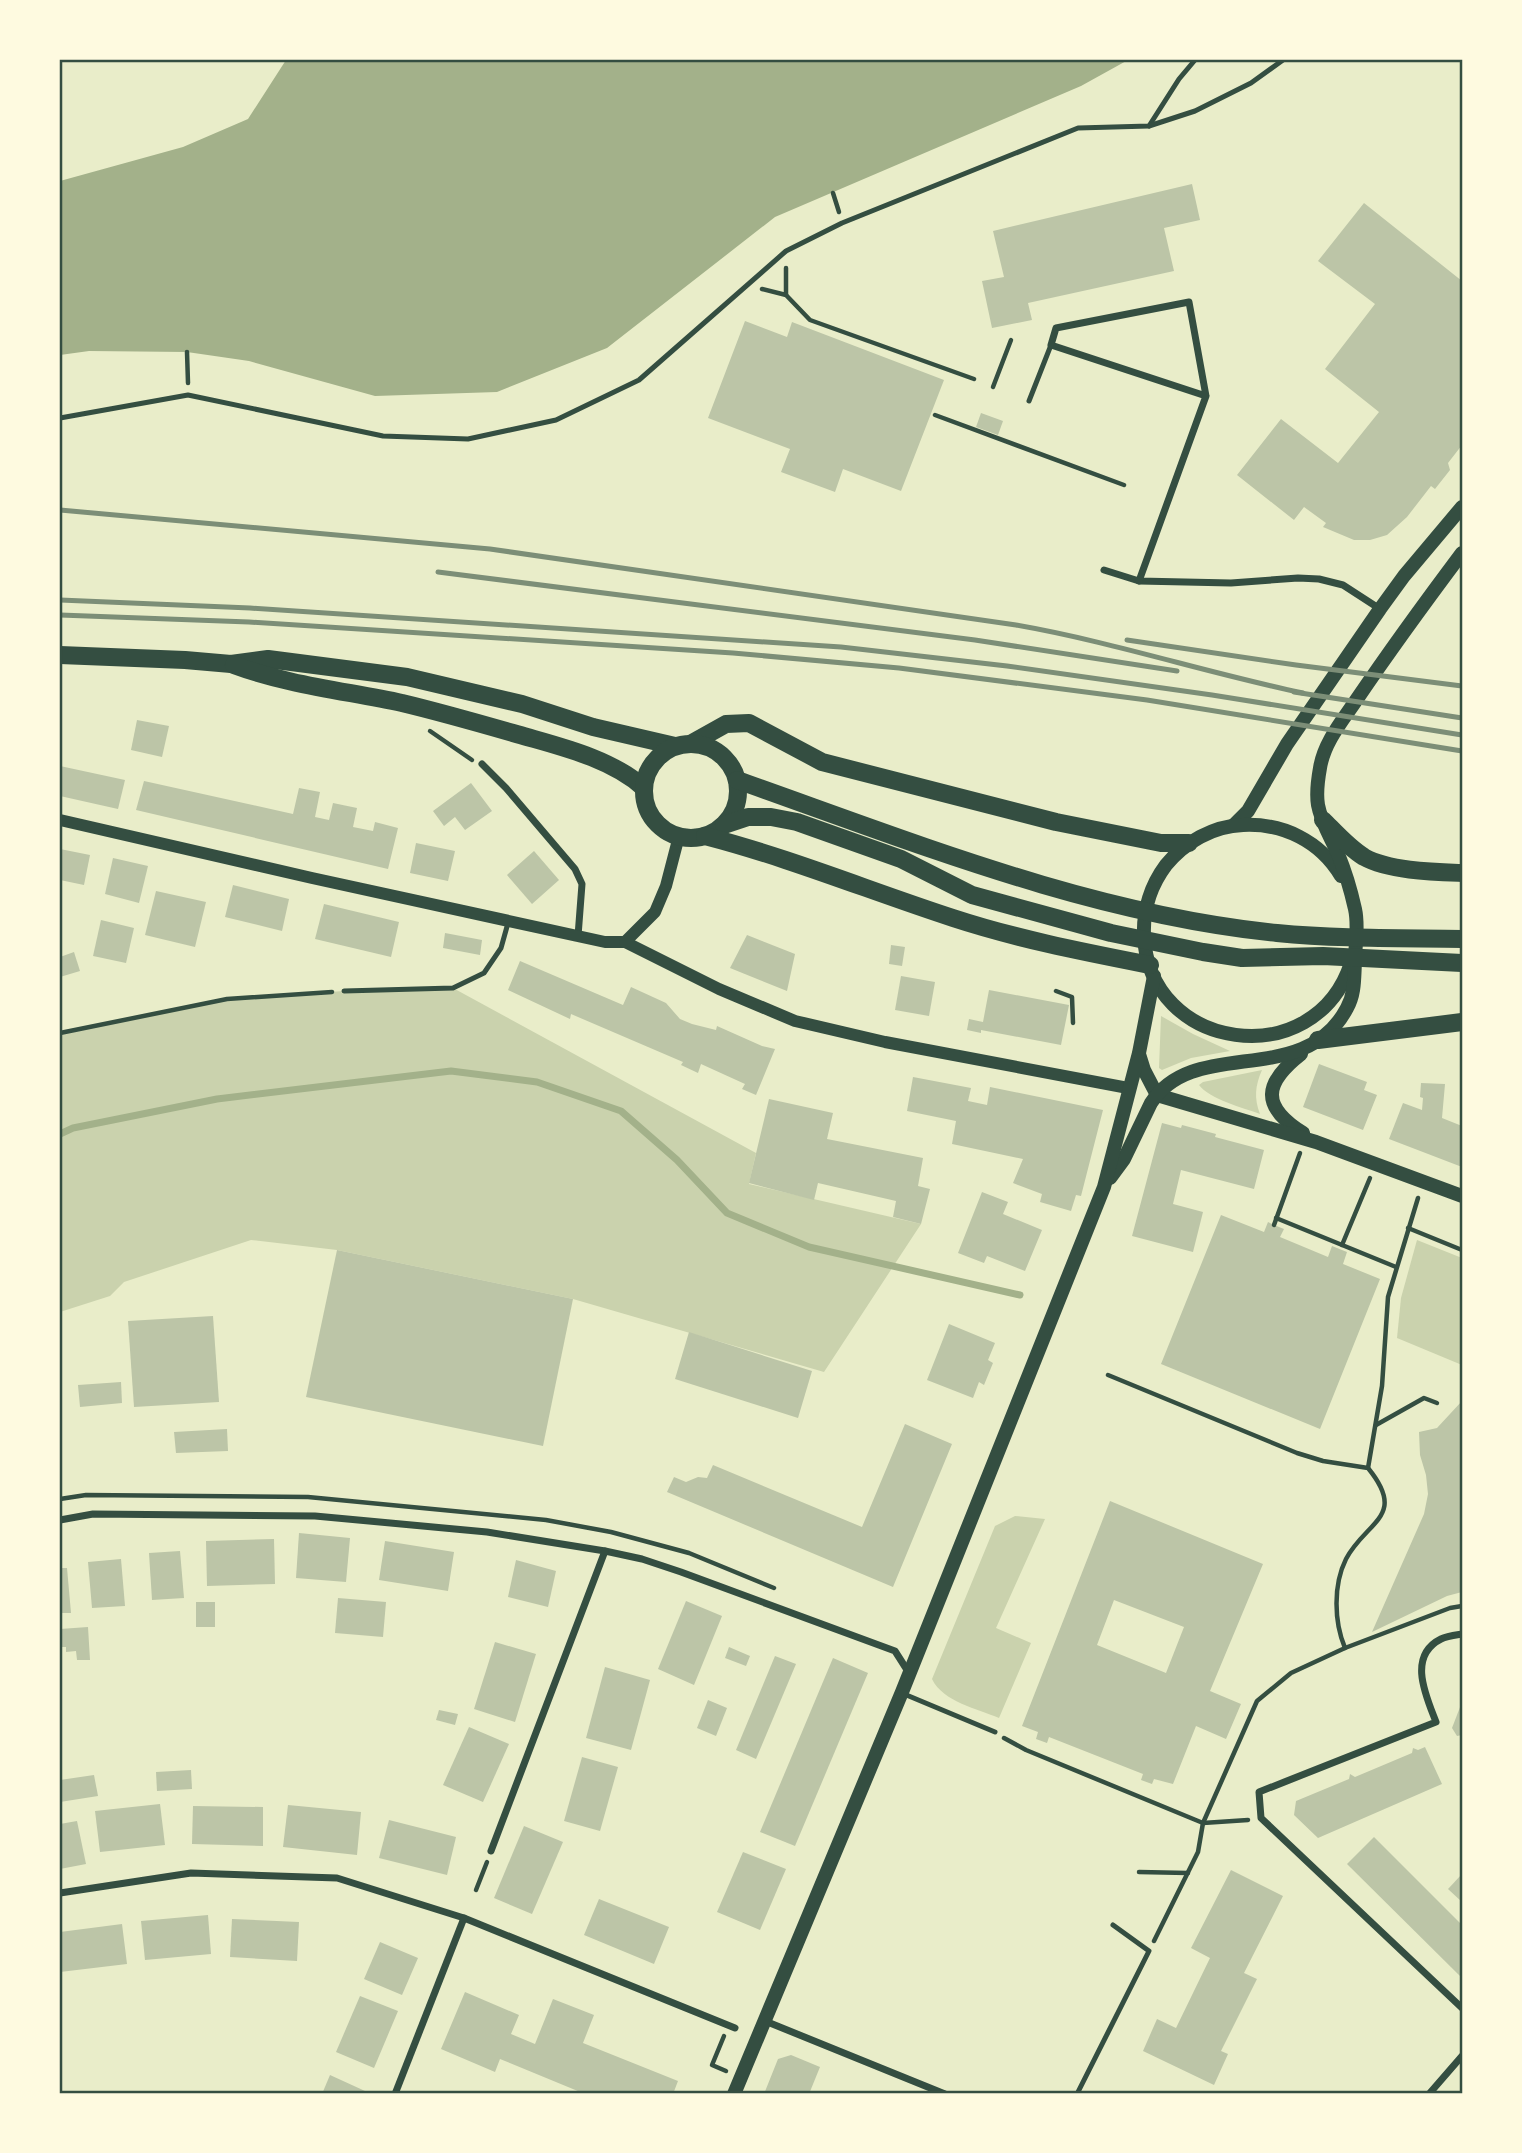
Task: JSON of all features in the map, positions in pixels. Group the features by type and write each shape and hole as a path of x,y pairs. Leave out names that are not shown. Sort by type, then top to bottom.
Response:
{"main road":[{"path":"1234,825 1248,811 1287,744 1380,609 1462,507"},
{"path":"1310,1140 1285,1121 1273,1104 1270,1093 1272,1084 1285,1067 1318,1040 1346,1011 1352,999 1356,918 1339,856 1318,804 1320,766 1327,744 1404,628 1462,553"},
{"path":"60,655 231,664 268,659 407,677 522,704 593,727 684,745 709,746 731,766 737,780 735,809 724,825"},
{"path":"231,664 266,677 402,704 561,747 622,772 644,788"},
{"path":"1152,971 955,919 758,850 705,836 679,836 667,831 651,816 646,806 644,788 651,766 665,752 726,724 749,723 822,762 1056,822 1161,843 1189,843"},
{"path":"737,780 998,871 1116,904 1192,920 1277,933 1462,939"},
{"path":"705,836 724,825 748,817 771,817 797,822 901,859 972,894 1111,933 1203,952 1242,958 1324,956 1462,963"},
{"path":"1323,820 1348,845 1381,864 1462,873"},
{"path":"1350,895 1332,863 1302,838 1267,825 1234,825 1209,832 1189,843 1164,868 1147,903 1144,943 1152,971 1173,1003 1199,1023 1234,1035 1271,1035 1300,1024 1325,1006 1342,985 1355,951"},
{"path":"734,2094 895,1710 1104,1187 1139,1053 1152,971"},
{"path":"1104,1187 1124,1159 1157,1095 1172,1081 1187,1073 1280,1057 1318,1040 1462,1022"},
{"path":"1139,1053 1144,1070 1157,1095 1310,1140 1462,1196"}],"street":[{"path":"1139,581 1206,397 1189,302 1056,328 1051,345 1206,397"},
{"path":"1104,570 1139,581 1231,583 1319,579 1343,585 1380,609"},
{"path":"482,764 575,869 582,884 578,936"},
{"path":"60,820 605,942 625,942 669,965 795,1021 885,1042 1128,1088"},
{"path":"625,942 655,912 666,886 679,836"},
{"path":"60,1520 93,1514 315,1516 487,1532 605,1551 681,1572 895,1651 909,1673"},
{"path":"491,1851 605,1551"},
{"path":"1462,1634 1441,1639 1427,1651 1420,1666 1425,1694 1436,1722 1259,1793 1262,1818 1462,2008"},
{"path":"60,1893 191,1873 337,1878 464,1918 732,2027"},
{"path":"395,2094 464,1918"},
{"path":"765,2021 942,2093"},
{"path":"1429,2094 1462,2056"}],"lane":[{"path":"1149,126 1179,79 1195,60"},
{"path":"60,418 188,395 383,436 468,439 556,420 639,380 786,251 842,223 1079,128 1149,126 1195,111 1251,83 1283,60"},
{"path":"1030,401 1051,345"},
{"path":"344,991 453,988 484,972 501,948 509,920"},
{"path":"902,1692 995,1732"},
{"path":"1077,2094 1149,1951 1113,1925"}],"path":[{"path":"786,251 786,295"},
{"path":"748,285 786,295 810,320 974,379"},
{"path":"993,387 1011,340"},
{"path":"187,352 188,395"},
{"path":"935,415 1124,485"},
{"path":"424,726 466,758 482,764"},
{"path":"60,1033 227,999 344,991"},
{"path":"1056,991 1072,997 1073,1023"},
{"path":"1274,1225 1310,1140"},
{"path":"1342,1245 1376,1164"},
{"path":"1345,1648 1338,1631 1337,1611 1342,1570 1348,1556 1370,1531 1385,1504 1384,1492 1368,1468 1382,1386 1388,1297 1423,1181"},
{"path":"1276,1218 1396,1267"},
{"path":"1408,1228 1462,1250"},
{"path":"1108,1375 1297,1453 1323,1461 1368,1468"},
{"path":"1376,1425 1424,1398 1437,1402"},
{"path":"634,1538 689,1553 786,1593"},
{"path":"1149,1951 1198,1852 1203,1823 1257,1701 1291,1673 1345,1648 1450,1608 1462,1606"},
{"path":"995,1732 1026,1750 1203,1823 1262,1818"},
{"path":"476,1891 491,1851"},
{"path":"1139,1872 1188,1874"},
{"path":"732,2027 712,2065 741,2077"}],"shaded area":[{"path":"286,60 1128,60 1081,86 775,217 607,348 497,392 375,396 249,361 187,352 89,351 60,355 60,181 183,147 248,119"},
{"path":"453,988 756,1153 749,1184 921,1224 824,1372 573,1299 337,1250 251,1240 124,1282 110,1296 60,1312 60,1033 227,999 344,991"},
{"path":"1161,1016 1230,1051 1191,1058 1162,1070 1159,1068"},
{"path":"1262,1070 1256,1092 1260,1114 1218,1099 1199,1085 1203,1082"},
{"path":"1417,1240 1462,1258 1462,1365 1397,1338 1401,1298"},
{"path":"1015,1516 1045,1519 996,1628 1031,1643 999,1718 952,1699 937,1687 932,1679 995,1526"}],"building":[{"path":"1192,184 1200,220 1164,228 1174,271 1028,303 1032,320 992,328 982,281 1004,277 993,231"},
{"path":"1364,203 1462,281 1462,445 1448,463 1450,470 1435,489 1431,486 1407,517 1387,535 1370,540 1354,540 1323,527 1326,523 1304,507 1294,520 1237,475 1281,419 1338,463 1379,412 1325,369 1375,304 1318,261"},
{"path":"745,321 787,337 792,322 944,380 901,491 843,469 835,492 781,472 790,449 708,418"},
{"path":"981,413 1003,421 998,435 976,427"},
{"path":"137,720 169,726 162,757 131,750"},
{"path":"60,766 125,780 118,809 60,796"},
{"path":"144,781 293,814 299,788 320,792 315,817 329,820 333,803 357,808 353,827 373,831 375,822 398,828 388,869 136,810"},
{"path":"471,783 492,811 465,830 455,817 444,826 433,811"},
{"path":"416,843 455,851 448,881 410,873"},
{"path":"60,849 90,855 84,885 60,880"},
{"path":"534,851 559,880 532,904 507,875"},
{"path":"113,858 148,866 139,903 105,894"},
{"path":"233,885 289,899 282,931 225,917"},
{"path":"156,891 206,902 195,947 145,935"},
{"path":"324,904 399,922 391,957 315,939"},
{"path":"101,920 134,928 126,963 93,956"},
{"path":"445,933 482,940 480,955 443,948"},
{"path":"747,935 795,954 787,991 730,968"},
{"path":"891,945 905,947 902,966 889,964"},
{"path":"74,952 80,971 60,977 60,957"},
{"path":"520,961 623,1005 631,987 666,1003 680,1019 716,1030 717,1026 775,1049 756,1095 742,1089 745,1084 701,1064 698,1073 681,1065 683,1062 571,1014 570,1019 508,990"},
{"path":"901,976 935,982 929,1016 895,1010"},
{"path":"989,990 1069,1005 1061,1045 981,1030 981,1033 967,1030 969,1019 983,1022"},
{"path":"1319,1064 1367,1082 1364,1090 1377,1095 1363,1130 1303,1107"},
{"path":"913,1077 971,1088 968,1101 987,1105 990,1087 1103,1110 1081,1196 1076,1195 1071,1211 1040,1202 1042,1194 1013,1183 1023,1159 952,1144 956,1121 907,1111"},
{"path":"1421,1083 1445,1084 1442,1118 1462,1126 1462,1167 1389,1139 1403,1103 1422,1110"},
{"path":"769,1099 833,1113 827,1139 923,1158 918,1186 930,1189 921,1224 893,1217 896,1201 818,1183 814,1200 749,1183"},
{"path":"1162,1123 1216,1134 1215,1137 1264,1150 1254,1189 1181,1170 1173,1204 1203,1212 1193,1252 1132,1236"},
{"path":"982,1192 1008,1202 1003,1214 1042,1230 1025,1271 987,1256 984,1263 958,1253"},
{"path":"1221,1215 1264,1232 1268,1222 1284,1229 1280,1237 1328,1257 1332,1246 1347,1252 1343,1264 1380,1279 1320,1429 1161,1364"},
{"path":"337,1250 573,1299 543,1446 306,1397"},
{"path":"213,1316 219,1402 134,1407 128,1321"},
{"path":"949,1324 995,1343 988,1360 993,1363 984,1385 979,1382 973,1398 927,1380"},
{"path":"689,1332 812,1371 798,1418 675,1379"},
{"path":"121,1382 122,1403 80,1407 78,1385"},
{"path":"1462,1401 1462,1592 1447,1596 1372,1632 1424,1514 1428,1494 1420,1455 1419,1432 1437,1428"},
{"path":"905,1424 952,1444 893,1587 667,1492 674,1477 686,1482 698,1477 707,1478 713,1465 862,1527"},
{"path":"227,1429 228,1451 176,1453 174,1432"},
{"path":"1110,1501 1263,1564 1210,1691 1241,1704 1226,1739 1196,1726 1173,1784 1154,1779 1152,1784 1141,1780 1143,1774 1049,1737 1047,1743 1036,1739 1038,1732 1022,1726","holes":["1114,1600 1184,1627 1166,1673 1097,1645"]},
{"path":"299,1533 350,1538 346,1582 296,1578"},
{"path":"274,1539 275,1584 207,1586 206,1541"},
{"path":"385,1541 454,1552 448,1591 379,1580"},
{"path":"180,1551 184,1598 152,1600 149,1553"},
{"path":"121,1559 125,1606 92,1608 88,1562"},
{"path":"516,1560 556,1571 548,1607 508,1597"},
{"path":"60,1568 67,1568 71,1613 60,1613"},
{"path":"338,1598 386,1602 383,1637 335,1633"},
{"path":"686,1601 722,1616 694,1685 658,1669"},
{"path":"196,1602 215,1602 215,1627 196,1627"},
{"path":"88,1627 90,1660 77,1660 76,1651 66,1652 66,1647 60,1647 60,1629"},
{"path":"495,1642 536,1654 515,1722 474,1709"},
{"path":"729,1647 750,1656 746,1666 725,1658"},
{"path":"775,1656 796,1664 756,1759 736,1750"},
{"path":"833,1658 868,1673 795,1846 760,1832"},
{"path":"605,1667 650,1680 631,1750 586,1738"},
{"path":"708,1700 727,1708 716,1736 697,1728"},
{"path":"1462,1702 1462,1735 1457,1736 1452,1728"},
{"path":"439,1710 458,1714 455,1725 436,1720"},
{"path":"469,1727 509,1744 483,1802 443,1785"},
{"path":"1425,1747 1442,1784 1318,1838 1294,1815 1296,1801 1349,1779 1350,1774 1355,1777 1412,1753 1413,1748 1418,1750"},
{"path":"582,1757 618,1767 600,1831 564,1821"},
{"path":"191,1770 192,1789 157,1791 156,1772"},
{"path":"94,1775 98,1796 60,1802 60,1780"},
{"path":"160,1804 165,1845 100,1852 95,1811"},
{"path":"288,1805 361,1812 357,1855 283,1847"},
{"path":"193,1806 263,1807 263,1846 192,1844"},
{"path":"389,1820 456,1837 447,1875 379,1858"},
{"path":"77,1821 86,1864 60,1869 60,1824"},
{"path":"524,1826 563,1842 532,1914 494,1898"},
{"path":"1374,1837 1462,1925 1462,1978 1347,1864"},
{"path":"743,1852 786,1869 760,1930 717,1912"},
{"path":"1231,1870 1283,1896 1244,1973 1257,1979 1221,2051 1228,2054 1214,2085 1143,2051 1157,2019 1176,2028 1210,1958 1191,1948"},
{"path":"1462,1874 1462,1902 1448,1889"},
{"path":"599,1899 669,1927 654,1964 584,1935"},
{"path":"208,1915 211,1954 145,1960 141,1921"},
{"path":"232,1919 299,1922 297,1961 230,1957"},
{"path":"122,1924 127,1964 60,1972 60,1932"},
{"path":"380,1942 418,1958 402,1995 364,1979"},
{"path":"465,1992 519,2015 511,2034 535,2044 553,1999 594,2015 583,2043 678,2081 673,2094 585,2094 500,2059 495,2072 441,2049"},
{"path":"360,1996 398,2011 374,2068 336,2052"},
{"path":"791,2055 820,2067 809,2094 764,2094 778,2059"},
{"path":"330,2075 365,2091 363,2094 322,2094"}],"waterway":[{"path":"60,1134 73,1128 217,1099 451,1071 537,1082 621,1111 677,1160 727,1213 809,1247 1020,1295"}],"railway":[{"path":"60,510 490,549 1016,625 1303,693"},
{"path":"438,572 975,640 1177,671"},
{"path":"60,600 250,608 841,647 1007,666 1212,695 1462,735"},
{"path":"60,615 249,622 733,653 899,668 1147,700 1462,751"},
{"path":"1127,640 1462,686"},
{"path":"1294,692 1462,718"}]}
